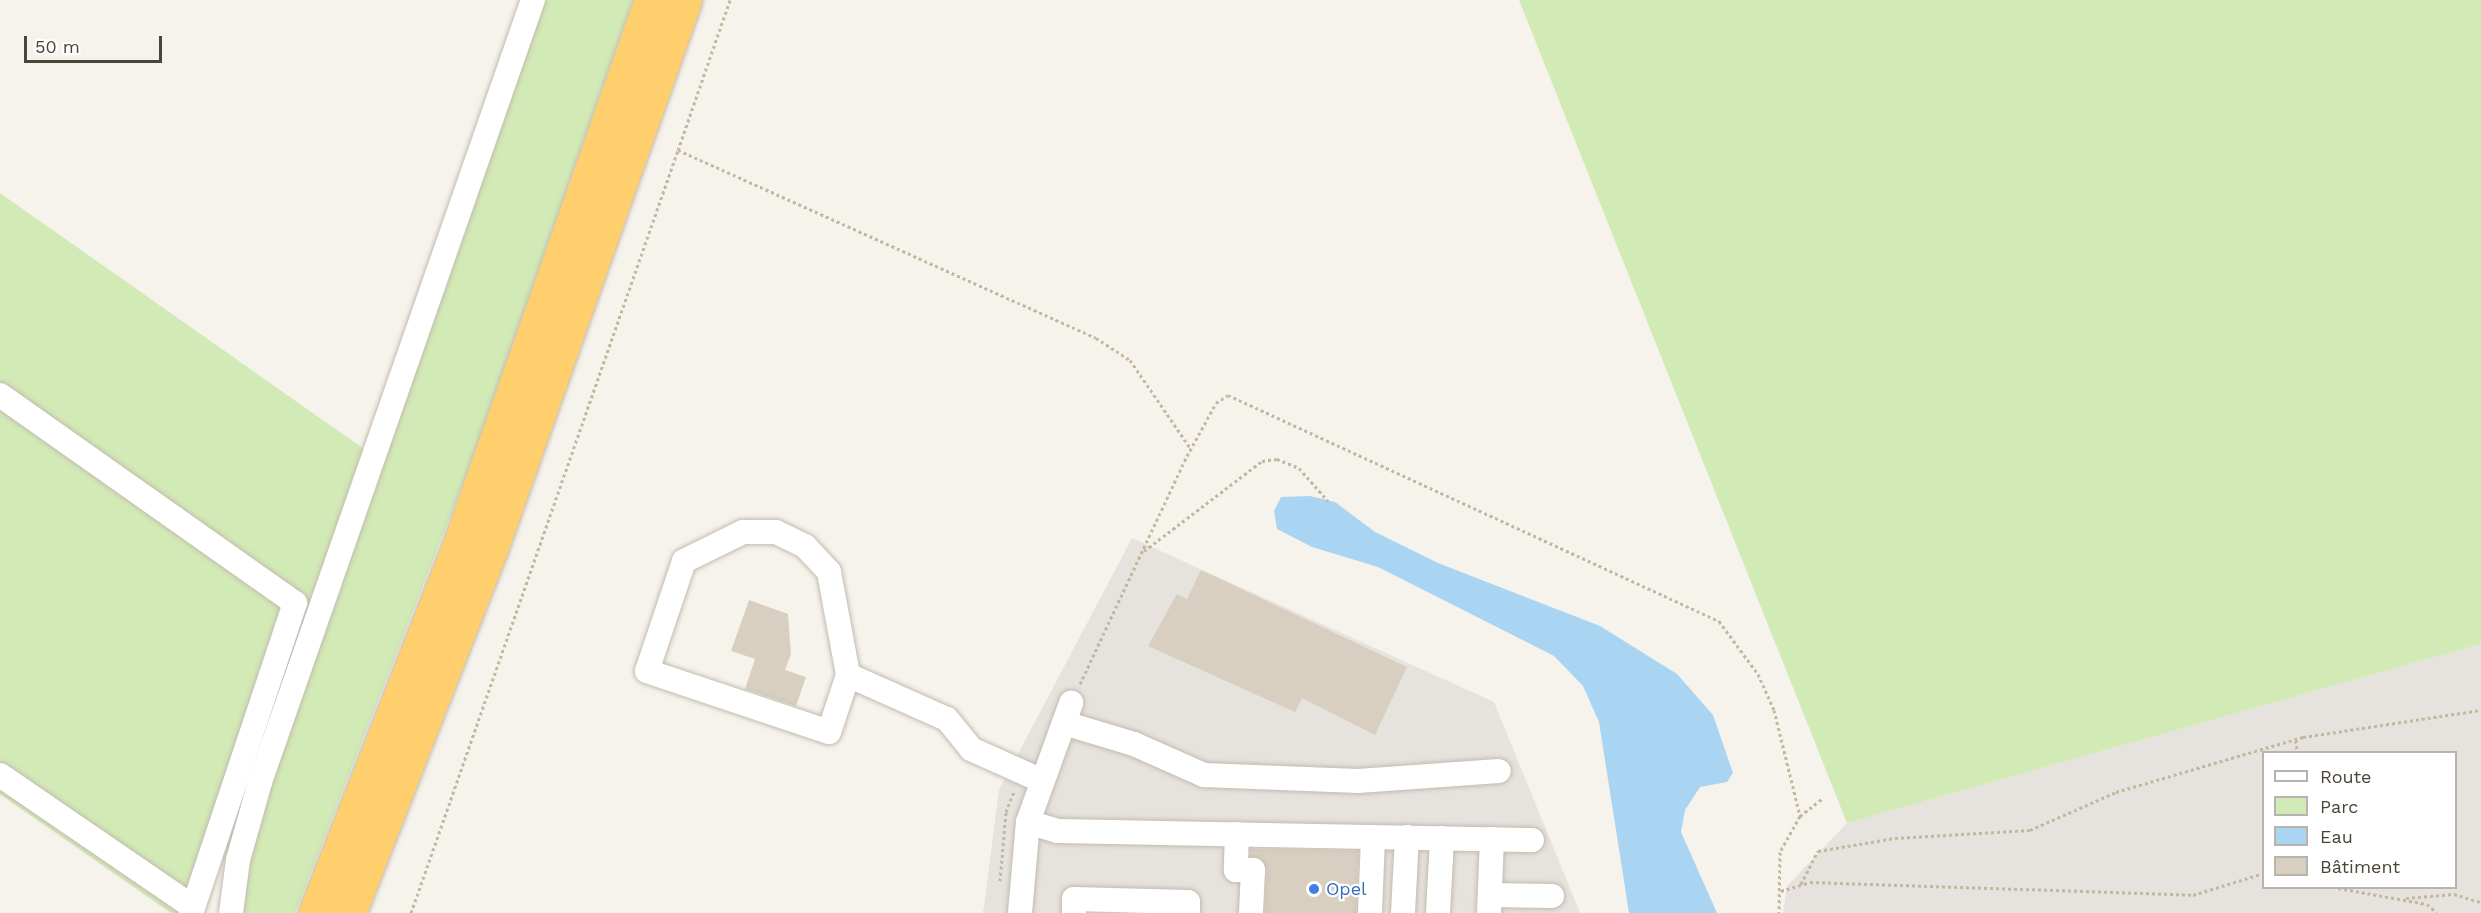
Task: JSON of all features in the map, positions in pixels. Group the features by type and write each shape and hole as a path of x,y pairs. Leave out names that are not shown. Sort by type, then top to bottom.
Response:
{"highway":[{"path":"315,913 461,540 651,0"},
{"path":"349,913 491,549 685,0"}],"street":[{"path":"231,913 238,860 260,782 533,0"},
{"path":"0,395 295,603 192,910 0,775"},
{"path":"743,532 776,532 805,546 829,572 848,675 829,732 647,670 684,561 743,532"},
{"path":"848,675 947,718 970,749 1040,780"},
{"path":"1020,913 1028,822 1040,780 1068,713 1204,775 1358,781 1499,771"},
{"path":"1028,822 1058,831 1532,840"},
{"path":"1237,834 1236,870 1253,870 1251,913"},
{"path":"1370,913 1373,837"},
{"path":"1403,913 1407,837"},
{"path":"1438,913 1442,838"},
{"path":"1492,838 1489,904 1552,896"},
{"path":"1074,913 1074,899 1188,902 1188,913"}],"path":[{"path":"411,913 730,0"},
{"path":"678,150 1096,338 1130,360 1191,449"},
{"path":"1068,713 1191,449 1216,403 1228,395 1239,398 1719,621 1735,636 1770,701 1800,816"},
{"path":"1142,552 1262,461 1277,459 1299,468 1328,501"},
{"path":"1800,884 1818,851 1895,838 2030,830 2116,792 2296,740 2481,710"},
{"path":"2296,740 2297,751"},
{"path":"1779,913 1780,852 1800,816 1822,799"},
{"path":"1781,891 1800,884 2142,896 2193,895 2262,874"},
{"path":"2343,889 2427,904 2436,913"},
{"path":"2395,899 2454,894 2481,902"}],"shaded area":[{"path":"1132,538 1494,702 1580,913 983,913 999,790"},
{"path":"2481,644 2481,913 1783,913 1787,886 1847,823"}],"green space":[{"path":"543,0 633,0 467,473 295,913 238,913 255,827"},
{"path":"1519,0 2481,0 2481,644 1847,823"},
{"path":"0,193 364,449 198,913 171,913 0,794"}],"water":[{"path":"1310,496 1335,502 1375,532 1438,563 1600,626 1677,674 1713,715 1733,773 1727,782 1700,787 1685,810 1681,832 1717,913 1629,913 1599,722 1583,686 1554,656 1378,567 1312,547 1277,529 1274,511 1281,497"}],"building":[{"path":"1201,570 1407,667 1375,735 1302,698 1295,712 1148,646 1177,594 1187,599"},
{"path":"749,600 788,614 791,654 785,670 806,677 796,706 745,689 755,659 731,651"},
{"name":"Opel","path":"1251,849 1358,851 1356,913 1265,913 1267,870 1261,858 1251,856"}],"place":[{"name":"Opel","path":"1314,889"}]}
